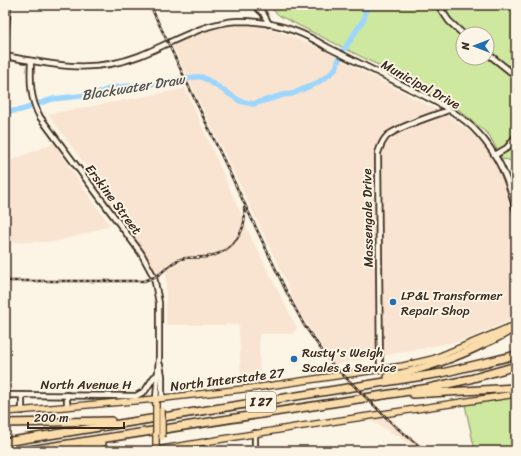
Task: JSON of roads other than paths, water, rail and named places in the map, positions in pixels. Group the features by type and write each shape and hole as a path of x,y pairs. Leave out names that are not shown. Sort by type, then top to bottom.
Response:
{"highway":[{"path":"325,392 420,370 445,362 504,334 515,325"},
{"name":"I 27","path":"5,442 442,373 516,354"},
{"name":"I 27","path":"23,451 391,394 449,383 516,366"},
{"path":"391,394 516,388"},
{"path":"5,422 106,422 150,419"},
{"path":"74,451 126,435"}],"main road":[{"name":"North Interstate 27","path":"5,412 261,387 418,364 515,325"},
{"path":"157,450 255,433 516,394"},
{"name":"Erskine Street","path":"157,450 159,437 159,398"}],"street":[{"path":"5,41 8,5"},
{"path":"254,5 264,13 269,24"},
{"path":"438,5 449,21 455,27"},
{"name":"Municipal Drive","path":"5,56 65,66 93,67 139,56 190,32 207,26 237,22 269,24 294,30 341,53 462,118 478,133 495,155 508,181 516,212"},
{"path":"495,59 516,76"},
{"name":"Erskine Street","path":"31,61 30,80 32,96 40,117 140,253 150,269 156,284 159,303 159,358 157,375 159,398"},
{"name":"Massengale Drive","path":"380,370 378,153 380,146 387,136 397,130 449,110"},
{"path":"495,155 506,148 516,136"},
{"name":"Erskine Street","path":"159,358 162,376 159,398"},
{"name":"North Avenue H","path":"5,395 136,396 145,391 157,375"},
{"path":"22,394 22,411"},
{"path":"67,395 67,406"},
{"path":"255,433 255,451"},
{"path":"207,451 208,441"}],"waterway":[{"name":"Blackwater Draw","path":"37,104 53,99 97,94 111,88 195,77 202,77 240,101 253,104 283,95 292,94 317,83 336,68 340,56 364,19 366,10 364,5"},
{"name":"Blackwater Draw","path":"5,112 21,110 33,106"}],"railway":[{"path":"150,5 287,293 304,325 331,363 395,426 425,451"},
{"path":"5,281 144,281 151,279 178,260 207,257 226,249 241,232 244,224 244,208"}],"place":[{"name":"LP&L Transformer Repair Shop","path":"393,302"},
{"name":"Rusty's Weigh Scales & Service","path":"294,359"}]}
